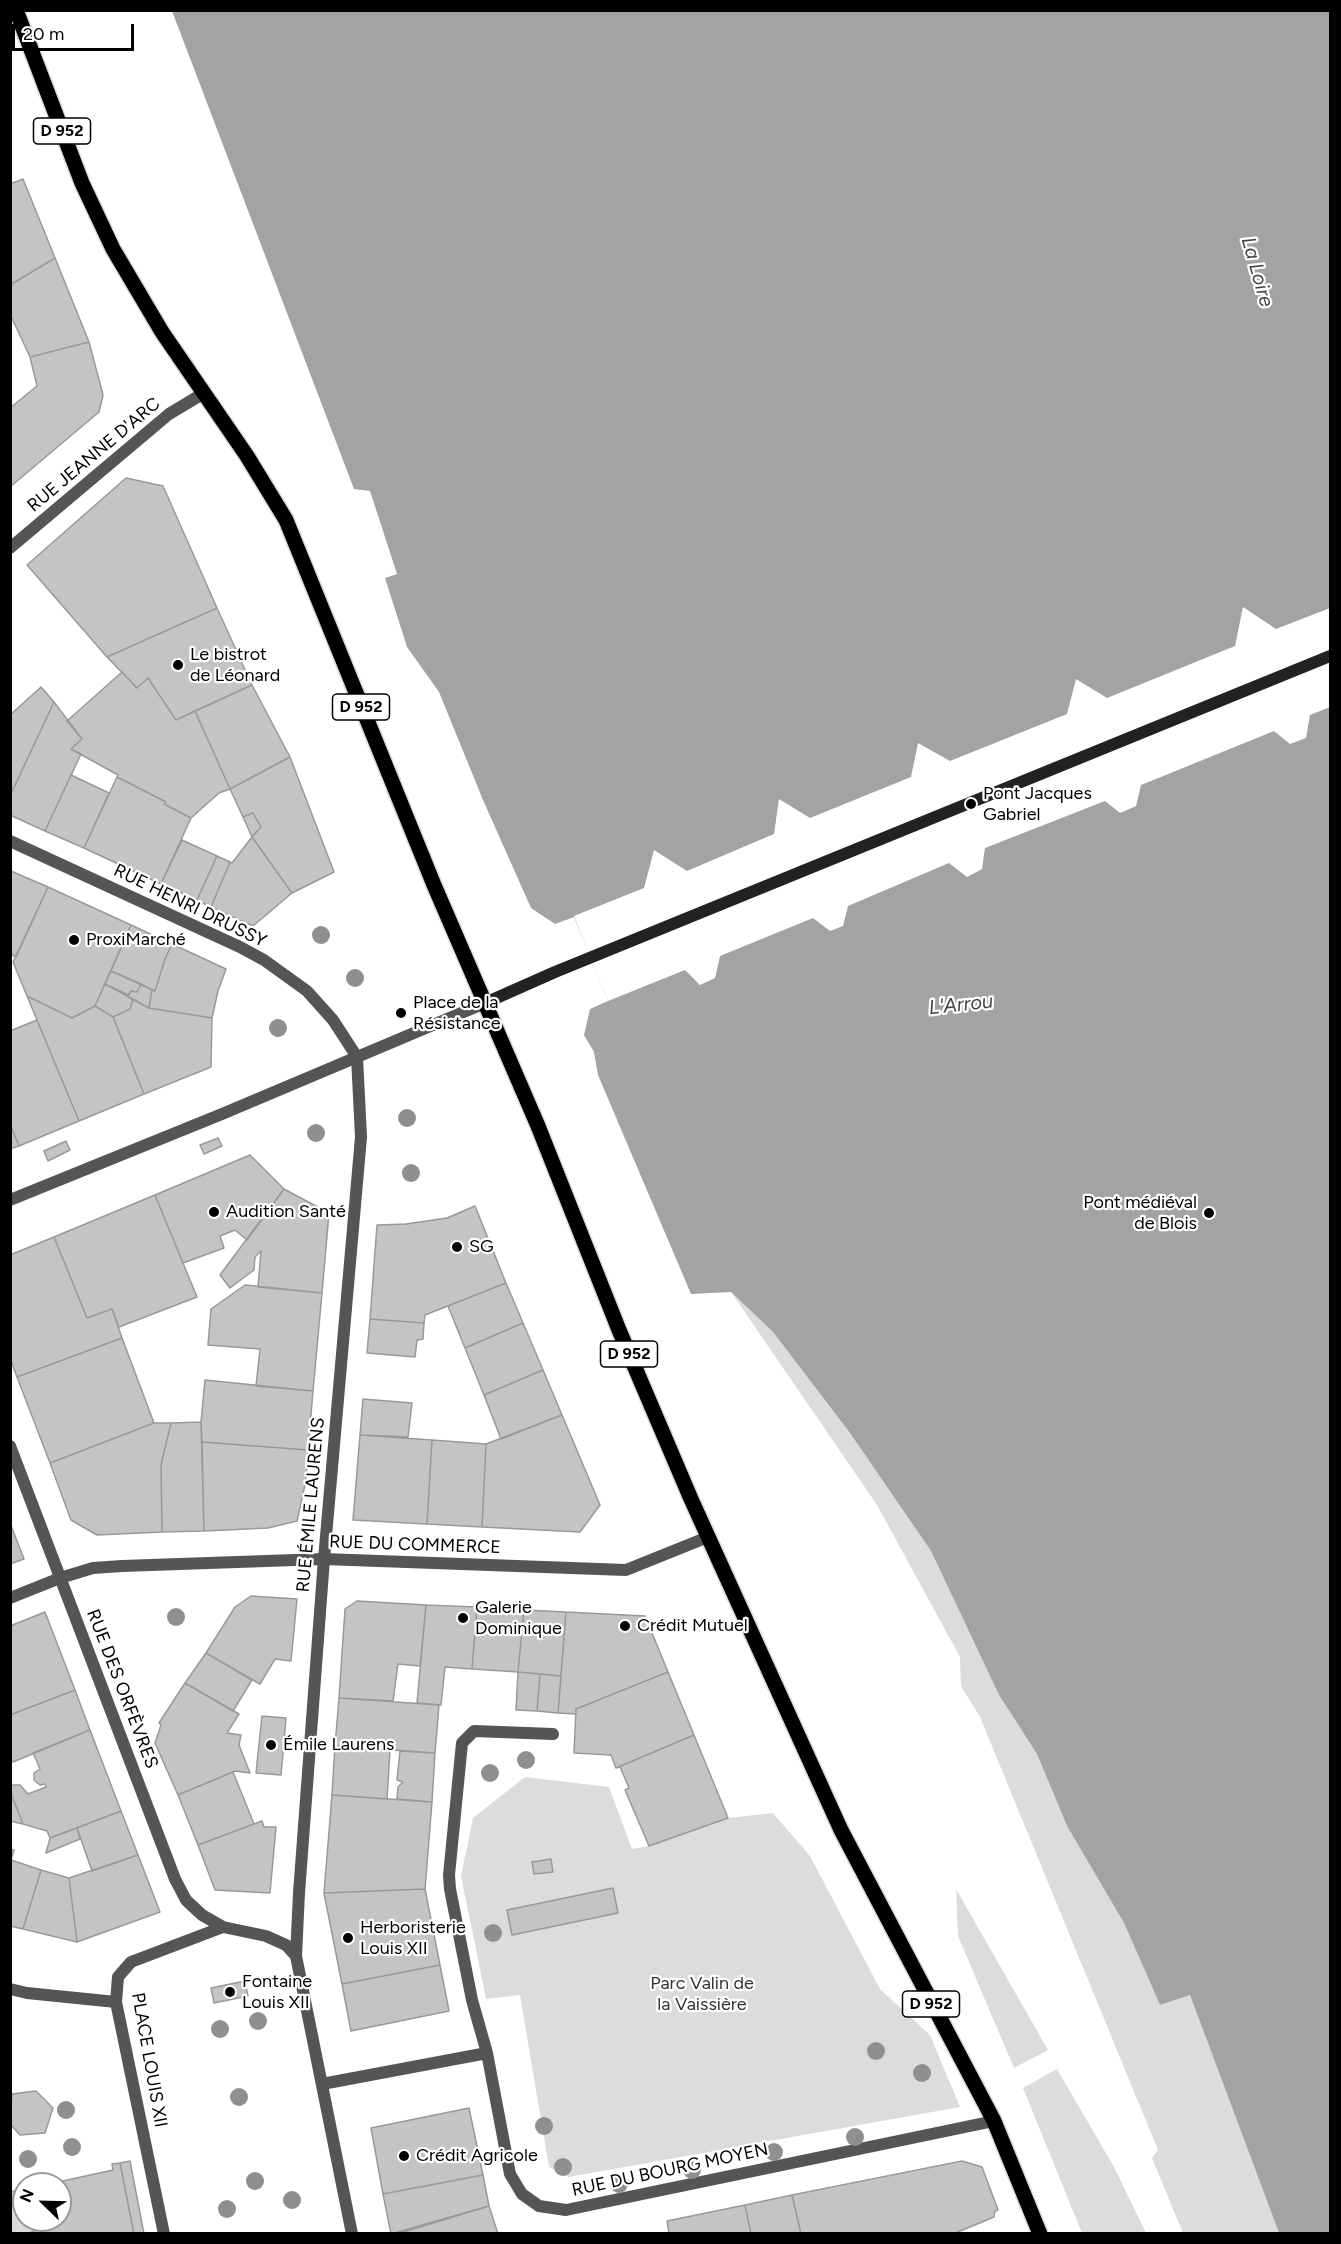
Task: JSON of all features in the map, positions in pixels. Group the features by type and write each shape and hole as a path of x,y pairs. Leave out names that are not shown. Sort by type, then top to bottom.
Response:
{"main road":[{"name":"D 952","path":"16,19 82,183 113,249 162,332 247,456 285,520 434,885 556,1169 619,1330 708,1537 841,1830 994,2121 1040,2234"},
{"path":"484,1003 1330,656"}],"street":[{"name":"RUE JEANNE D'ARC","path":"10,548 169,414 204,393"},
{"name":"RUE HENRI DRUSSY","path":"10,841 264,960 307,991 333,1020 357,1057"},
{"path":"10,1200 484,1003"},
{"name":"RUE ÉMILE LAURENS","path":"296,1956 324,1559 361,1137 357,1057"},
{"name":"RUE DES ORFÈVRES","path":"10,1446 123,1738 174,1879 186,1900 202,1915 223,1927"},
{"name":"RUE DU COMMERCE","path":"10,1598 60,1578 93,1568 122,1566 324,1559 626,1570 708,1537"},
{"name":"RUE DU BOURG MOYEN","path":"553,1734 474,1731 462,1743 449,1875 472,2000 486,2053 510,2174 522,2194 539,2206 566,2210 994,2121"},
{"path":"223,1927 267,1936 286,1945 296,1956 352,2234"},
{"name":"PLACE LOUIS XII","path":"164,2234 116,2002 118,1977 131,1962 223,1927"},
{"path":"10,1989 27,1993 116,2002"},
{"path":"322,2084 486,2053"}],"green space":[{"path":"731,1292 773,1332 850,1433 931,1551 999,1695 1037,1754 1067,1826 1124,1923 1160,2005 1190,1995 1279,2233 1183,2233 1152,2158 1158,2150 980,1717 961,1686 960,1657 877,1505"},
{"name":"Parc Valin de la Vaissière","path":"525,1777 609,1787 632,1849 649,1846 728,1818 773,1813 810,1856 880,1989 930,2035 960,2107 569,2177 549,2167 520,1995 486,1999 461,1876 473,1818"},
{"path":"956,1889 1048,2050 1014,2068 958,1936"},
{"path":"1057,2069 1114,2167 1146,2233 1082,2233 1023,2088"},
{"path":"10,2200 12,2232 30,2232 11,2234"}],"water":[{"path":"172,11 1330,11 1330,2233 1279,2233 1190,1995 1160,2005 1124,1923 1067,1826 1037,1754 999,1695 931,1551 850,1433 773,1332 731,1292 691,1294 598,1075 594,1052 584,1035 590,1009 608,1001 591,958 574,917 555,924 531,908 483,800 439,692 407,647 385,578 397,574 370,491 354,489"}],"pier":[{"name":"Pont Jacques Gabriel","path":"1243,607 1276,629 1330,608 1330,707 1310,715 1306,738 1290,744 1274,731 1141,785 1136,806 1120,813 1105,801 985,848 982,869 967,877 949,863 848,906 843,926 830,931 813,918 720,956 715,978 700,985 685,970 608,1001 574,916 644,888 654,850 687,871 774,834 779,799 810,818 911,777 918,743 950,761 1067,714 1076,679 1107,698 1235,646"}],"building":[{"path":"23,179 55,258 10,285 10,184"},
{"path":"55,258 89,342 30,357 10,314 10,285"},
{"path":"89,342 103,395 99,412 10,487 10,408 37,386 30,357"},
{"path":"126,478 163,486 217,608 107,657 27,565"},
{"name":"Le bistrot de Léonard","path":"217,608 252,685 176,720 148,678 137,688 107,657"},
{"path":"122,672 137,688 148,678 176,720 195,711 230,789 219,793 191,818 71,749 82,739 67,721"},
{"path":"252,685 290,757 230,789 195,711"},
{"path":"41,687 54,702 10,796 10,715"},
{"path":"54,702 82,739 71,749 81,754 45,831 10,815 10,796"},
{"path":"290,757 334,872 292,893 252,837 261,827 253,813 243,817 230,789"},
{"path":"71,775 109,793 84,848 45,831"},
{"path":"117,777 166,802 164,804 191,818 161,884 84,848"},
{"path":"253,813 261,827 252,837 243,817"},
{"path":"252,837 292,893 253,926 211,907 230,862 232,863"},
{"path":"182,840 217,856 197,900 161,884"},
{"path":"217,856 230,862 211,907 197,900"},
{"path":"11,871 48,887 16,957 10,954"},
{"name":"ProxiMarché","path":"48,887 131,925 95,1006 72,1018 27,996 13,962"},
{"path":"131,925 172,944 155,991 111,971"},
{"path":"172,944 226,969 212,1018 149,1008 152,990 155,991"},
{"path":"111,971 141,984 137,992 131,991 128,995 105,984"},
{"path":"105,984 133,999 130,1009 113,1017 95,1006"},
{"path":"141,984 152,990 149,1008 128,997 131,991 137,992"},
{"path":"27,996 72,1018 95,1006 113,1017 144,1094 79,1121"},
{"path":"133,999 149,1008 212,1018 211,1067 144,1094 113,1017 130,1009"},
{"path":"37,1020 79,1121 19,1146 10,1124 10,1031"},
{"path":"10,1124 19,1146 10,1149"},
{"path":"218,1138 222,1146 204,1154 200,1145"},
{"path":"66,1141 70,1150 48,1161 44,1151"},
{"name":"Audition Santé","path":"250,1155 284,1189 247,1240 235,1230 220,1236 224,1248 183,1263 155,1195"},
{"path":"284,1189 329,1213 322,1293 258,1287 261,1251 255,1257 254,1270 230,1288 220,1275"},
{"path":"155,1195 197,1297 119,1327 112,1309 87,1318 54,1237"},
{"path":"475,1206 506,1283 425,1315 424,1323 370,1319 377,1225 406,1224 447,1218"},
{"path":"54,1237 87,1318 112,1309 122,1338 17,1377 10,1358 10,1255"},
{"path":"506,1283 523,1323 465,1348 448,1306"},
{"path":"245,1285 322,1293 313,1391 256,1386 260,1349 208,1345 211,1309"},
{"path":"370,1319 424,1323 423,1339 417,1340 415,1357 367,1353"},
{"path":"523,1323 543,1370 484,1395 465,1348"},
{"path":"122,1338 154,1423 50,1463 17,1377"},
{"path":"543,1370 562,1415 501,1439 484,1395"},
{"path":"205,1380 313,1391 308,1450 202,1442 201,1422"},
{"path":"363,1399 412,1403 408,1437 360,1435"},
{"path":"562,1415 600,1505 580,1532 482,1527 486,1444"},
{"path":"201,1422 204,1531 162,1532 161,1465 171,1423"},
{"path":"154,1423 171,1423 161,1465 162,1532 97,1535 71,1520 50,1463"},
{"path":"360,1435 432,1440 427,1524 353,1520"},
{"path":"432,1440 486,1444 482,1527 427,1524"},
{"path":"202,1442 308,1450 306,1480 297,1521 268,1528 204,1531"},
{"path":"10,1523 24,1559 10,1564"},
{"path":"251,1596 297,1599 291,1661 275,1659 260,1684 206,1653 235,1607"},
{"path":"357,1601 426,1605 420,1666 398,1664 393,1701 339,1698 345,1609"},
{"path":"426,1605 477,1607 472,1669 445,1667 441,1705 417,1703"},
{"path":"477,1607 524,1610 518,1672 472,1669"},
{"path":"524,1610 566,1612 561,1676 518,1672"},
{"path":"45,1612 75,1690 10,1715 10,1626"},
{"path":"566,1612 645,1616 668,1672 576,1709 576,1714 558,1713"},
{"path":"206,1653 252,1680 233,1711 185,1683"},
{"path":"518,1672 540,1674 537,1711 516,1710"},
{"path":"668,1672 694,1735 616,1768 611,1755 574,1753 576,1709"},
{"path":"540,1674 561,1676 558,1713 537,1711"},
{"path":"185,1683 239,1714 227,1733 241,1735 239,1745 250,1773 235,1771 178,1795 155,1743 161,1725 159,1723"},
{"path":"75,1690 90,1730 13,1762 10,1757 10,1715"},
{"path":"339,1698 439,1705 435,1753 335,1746"},
{"name":"Émile Laurens","path":"262,1716 286,1718 281,1775 256,1773"},
{"path":"90,1730 121,1811 50,1838 47,1831 23,1824 10,1791 10,1785 20,1785 28,1794 46,1787 45,1784 40,1785 34,1780 34,1773 40,1769 33,1753"},
{"path":"694,1735 728,1818 649,1846 625,1790 629,1788 620,1767 616,1768"},
{"path":"335,1746 390,1750 387,1799 332,1795"},
{"path":"400,1751 435,1753 432,1802 397,1799 398,1787 403,1782 397,1780"},
{"path":"233,1772 254,1824 198,1845 178,1795"},
{"path":"10,1791 23,1824 10,1821"},
{"path":"332,1795 432,1802 425,1889 324,1893"},
{"path":"121,1811 138,1855 92,1871 77,1828"},
{"path":"262,1821 264,1827 276,1827 270,1893 215,1890 198,1845"},
{"path":"77,1828 80,1839 46,1853 50,1838"},
{"path":"10,1849 14,1850 11,1860 41,1870 23,1929 10,1926"},
{"path":"138,1855 160,1912 77,1942 69,1878"},
{"path":"551,1859 553,1872 534,1874 532,1862"},
{"path":"41,1870 69,1878 77,1942 23,1929"},
{"path":"613,1888 618,1913 512,1935 507,1910"},
{"path":"425,1889 440,1965 342,1984 324,1893"},
{"path":"440,1965 449,2011 351,2031 342,1984"},
{"name":"Fontaine Louis XII","path":"245,1981 248,1996 214,2003 211,1988"},
{"path":"36,2091 53,2108 45,2133 20,2135 10,2124 12,2094"},
{"path":"469,2108 483,2175 383,2194 371,2128"},
{"path":"130,2161 144,2234 134,2234 120,2163"},
{"path":"962,2161 982,2167 998,2210 995,2211 994,2217 953,2234 801,2234 792,2195"},
{"path":"120,2163 134,2234 27,2234 72,2232 72,2179 113,2170 112,2164"},
{"path":"483,2175 489,2206 391,2234 383,2194"},
{"path":"792,2195 801,2234 751,2234 745,2205"},
{"path":"745,2205 751,2234 669,2234 667,2221"},
{"path":"489,2206 498,2234 397,2234"}],"place":[{"name":"Le bistrot de Léonard","path":"178,665"},
{"name":"Pont Jacques Gabriel","path":"971,804"},
{"name":"ProxiMarché","path":"74,940"},
{"name":"Place de la Résistance","path":"401,1013"},
{"name":"Audition Santé","path":"214,1212"},
{"name":"Pont médiéval de Blois","path":"1209,1213"},
{"name":"SG","path":"457,1247"},
{"name":"Galerie Dominique","path":"463,1618"},
{"name":"Crédit Mutuel","path":"625,1626"},
{"name":"Émile Laurens","path":"271,1745"},
{"name":"Herboristerie Louis XII","path":"348,1938"},
{"name":"Fontaine Louis XII","path":"230,1992"},
{"name":"Crédit Agricole","path":"404,2156"}],"water label":[{"name":"La Loire","path":"1257,272"},
{"name":"L'Arrou","path":"961,1005"}]}
